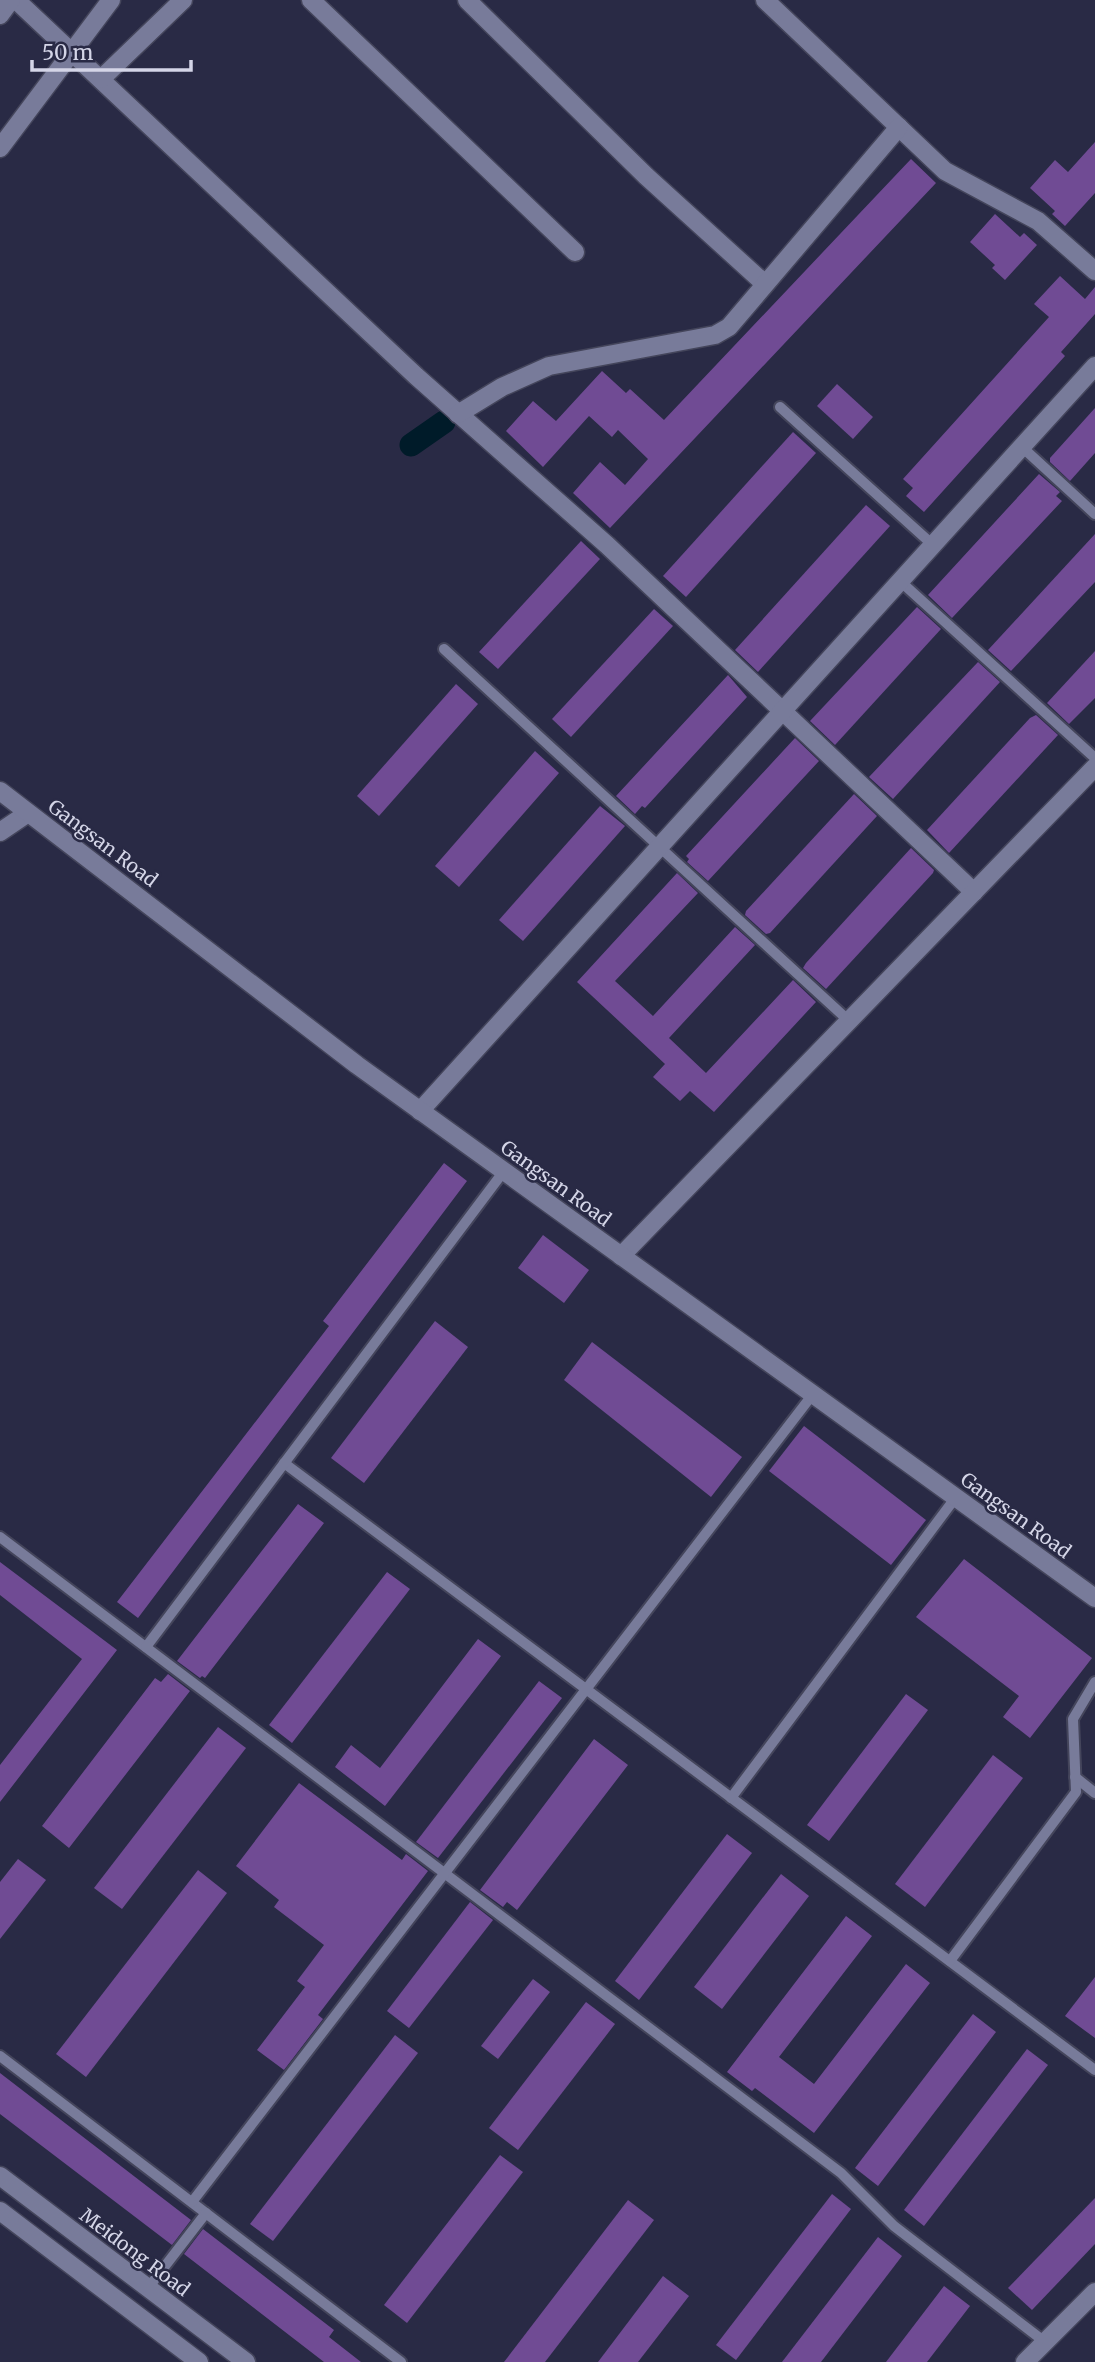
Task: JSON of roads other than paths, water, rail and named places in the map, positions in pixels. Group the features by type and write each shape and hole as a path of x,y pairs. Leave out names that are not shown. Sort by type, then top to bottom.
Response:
{"street":[{"path":"0,15 13,0 72,52 458,414 607,545 974,892"},
{"path":"0,148 111,0"},
{"path":"101,79 183,0"},
{"path":"311,0 575,252"},
{"path":"467,0 646,176 765,284"},
{"path":"765,0 945,171 1038,220 1095,271"},
{"path":"458,414 502,387 549,366 715,335 729,327 899,127"},
{"path":"420,1111 1095,366"},
{"path":"621,1256 1095,766"},
{"name":"Gangsan Road","path":"0,791 420,1111 1095,1598"},
{"path":"0,832 28,813"},
{"name":"Meidong Road","path":"0,2176 246,2362"},
{"path":"0,2211 199,2362"},
{"path":"1025,2362 1095,2292"}],"lane":[{"path":"780,407 933,545"},
{"path":"1022,447 1095,514"},
{"path":"900,581 1095,758"},
{"path":"444,649 849,1021"},
{"path":"146,1647 504,1171"},
{"path":"192,2203 813,1394"},
{"path":"284,1463 1095,2070"},
{"path":"731,1798 956,1497"},
{"path":"0,1537 841,2173 894,2226 1045,2342"},
{"path":"950,1961 1076,1792 1073,1719 1095,1682"},
{"path":"1075,1777 1095,1793"},
{"path":"0,2056 401,2362"},
{"path":"148,2288 206,2213"}],"waterway":[{"path":"411,445 444,422"}]}
